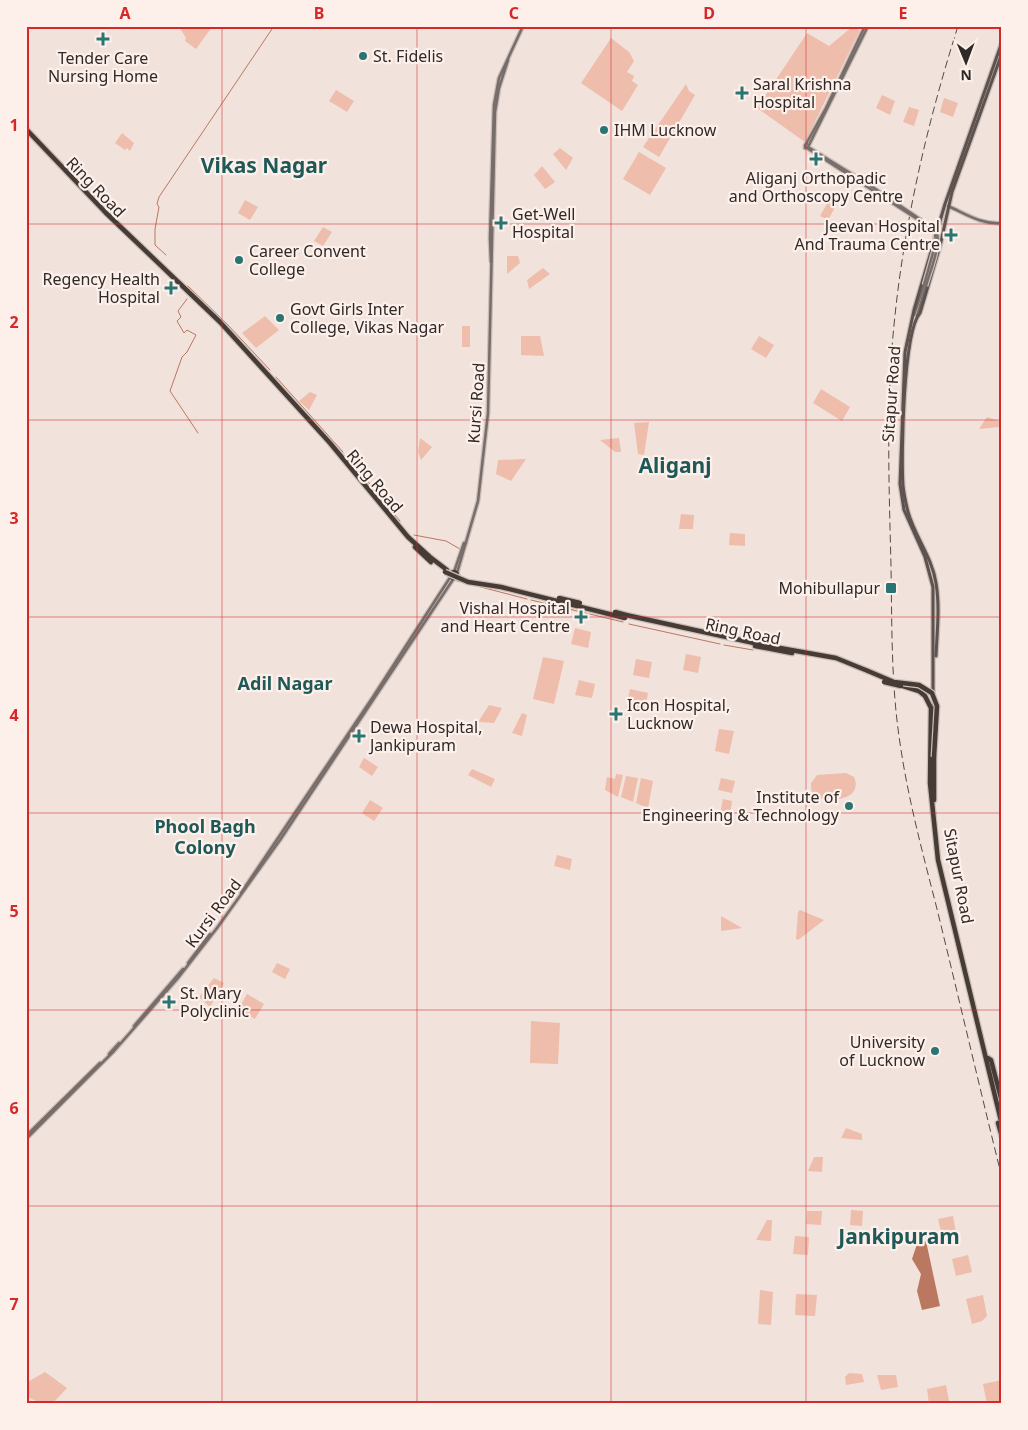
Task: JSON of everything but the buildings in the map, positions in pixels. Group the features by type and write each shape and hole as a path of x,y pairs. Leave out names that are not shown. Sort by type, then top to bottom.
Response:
{"highway":[{"name":"Ring Road","path":"26,131 106,214 220,322 273,378 344,459 408,541 427,559 445,572 468,582 501,587 770,650 840,661 868,672"},
{"name":"Ring Road","path":"26,131 114,224 218,324 344,459"},
{"name":"Ring Road","path":"625,616 845,660 868,672"},
{"path":"868,672 894,685 913,688 925,696 931,708 930,783 938,850"},
{"path":"868,672 894,682 919,685 932,693 937,706 934,792"},
{"name":"Sitapur Road","path":"934,792 939,842 938,860 984,1051"},
{"name":"Sitapur Road","path":"938,850 988,1061"},
{"path":"984,1051 1002,1115"},
{"path":"984,1051 986,1073 1002,1137"},
{"path":"988,1061 991,1060 1002,1102"},
{"path":"988,1061 1002,1125"}],"main road":[{"name":"Kursi Road","path":"26,1137 138,1023 184,968 240,894 454,575 478,501 488,413 493,116 497,86 523,26"},
{"path":"866,26 807,146 928,226 935,233 936,242 915,316"},
{"name":"Sitapur Road","path":"934,792 932,790 931,739 937,649 937,585 928,556 909,515 903,484 907,361 920,289 945,204 1002,42"},
{"name":"Sitapur Road","path":"915,316 920,313 940,246 948,206 1002,53"},
{"path":"948,206 989,222 1002,223"}],"shaded area":[{"path":"182,26 212,27 196,49 185,41 186,38 180,28"},
{"path":"852,27 860,30 805,142 757,108 807,33 829,46"},
{"path":"611,38 629,52 634,61 627,72 634,76 632,81 638,85 622,111 581,83"},
{"path":"686,84 689,91 695,95 659,157 643,147"},
{"path":"336,90 354,101 347,112 329,101"},
{"path":"882,95 895,101 890,115 876,108"},
{"path":"944,98 958,103 953,117 940,112"},
{"path":"909,107 919,110 914,126 903,122"},
{"path":"122,133 134,143 130,151 115,143"},
{"path":"560,148 573,158 566,170 553,154"},
{"path":"639,152 666,168 650,195 623,179"},
{"path":"542,166 555,182 545,189 534,175"},
{"path":"245,200 258,207 250,220 238,213"},
{"path":"829,200 837,204 828,220 820,216"},
{"path":"323,227 332,232 323,246 314,241"},
{"path":"507,256 518,256 520,263 507,274"},
{"path":"543,268 550,274 529,289 527,280"},
{"path":"265,316 279,330 256,348 242,333"},
{"path":"462,326 470,326 470,347 462,347"},
{"path":"521,336 540,336 544,356 521,355"},
{"path":"759,336 774,345 766,358 751,349"},
{"path":"821,389 850,407 842,421 813,403"},
{"path":"310,392 317,395 309,410 299,401"},
{"path":"987,417 1002,422 1000,427 979,429"},
{"path":"649,422 644,455 638,454 634,423"},
{"path":"420,438 432,447 421,460 418,452"},
{"path":"619,438 621,452 615,452 600,440"},
{"path":"526,459 511,481 496,474 498,460"},
{"path":"681,514 694,515 693,529 679,529"},
{"path":"730,533 745,534 745,546 729,545"},
{"path":"575,628 591,632 588,648 571,644"},
{"path":"686,654 701,657 698,673 683,670"},
{"path":"543,657 564,661 554,704 533,699"},
{"path":"636,659 652,662 649,678 633,675"},
{"path":"579,680 595,684 592,698 575,695"},
{"path":"630,689 648,693 644,712 626,708"},
{"path":"489,705 502,708 494,723 478,722"},
{"path":"522,713 527,715 522,736 512,733"},
{"path":"719,729 734,731 729,754 715,751"},
{"path":"364,758 378,767 372,776 359,767"},
{"path":"472,769 495,779 491,787 468,775"},
{"path":"846,773 854,777 856,786 848,796 832,800 817,798 813,795 811,783 817,775"},
{"path":"616,774 623,775 618,797 605,790 607,777 615,779"},
{"path":"626,776 638,778 633,802 621,797"},
{"path":"641,778 653,781 648,808 636,803"},
{"path":"721,778 735,781 732,793 718,790"},
{"path":"723,799 732,801 729,821 719,819"},
{"path":"370,800 383,808 374,821 362,813"},
{"path":"557,855 572,859 570,870 554,866"},
{"path":"800,910 824,920 798,940 796,939 798,912"},
{"path":"721,916 742,928 721,931"},
{"path":"277,963 290,969 285,979 272,972"},
{"path":"214,978 224,983 210,1007 199,997"},
{"path":"247,994 264,1004 255,1019 238,1010"},
{"path":"531,1021 560,1023 558,1064 530,1063"},
{"path":"846,1128 862,1134 862,1140 841,1138"},
{"path":"814,1157 823,1157 822,1172 808,1171"},
{"path":"851,1210 863,1211 862,1226 850,1225"},
{"path":"807,1211 822,1211 821,1225 806,1224"},
{"path":"953,1216 956,1232 942,1236 938,1219"},
{"path":"767,1220 772,1220 771,1241 756,1240"},
{"path":"795,1236 809,1237 808,1255 793,1254"},
{"path":"918,1241 926,1241 940,1306 922,1310 917,1291 921,1274 912,1259"},
{"path":"968,1255 972,1272 956,1276 952,1259"},
{"path":"760,1290 773,1292 771,1325 758,1324"},
{"path":"796,1294 817,1295 815,1316 795,1315"},
{"path":"983,1295 987,1316 982,1321 972,1324 966,1299"},
{"path":"45,1372 67,1388 52,1404 42,1404 26,1396 26,1383"},
{"path":"849,1373 862,1374 864,1382 846,1385 845,1377"},
{"path":"877,1375 896,1375 898,1387 881,1390"},
{"path":"1002,1380 1002,1404 987,1404 983,1384"},
{"path":"946,1385 949,1401 929,1404 927,1389"}],"waterway":[{"path":"166,255 155,245 159,197 274,26"},
{"path":"188,286 270,370"},
{"path":"187,299 178,311 181,317 177,321 184,333 187,330 196,335 187,352 182,357 170,391 198,433"},
{"path":"276,377 343,452"},
{"path":"358,470 370,484"},
{"path":"375,490 380,496"},
{"path":"395,515 400,521"},
{"path":"414,535 446,541 460,549"},
{"path":"457,581 465,583"},
{"path":"469,584 527,599"},
{"path":"531,600 623,622"},
{"path":"629,624 720,644"},
{"path":"724,645 753,650"}],"railway":[{"path":"958,26 936,100 910,211 894,325 891,355 889,446 892,655 897,721 903,764 1002,1178"}],"place":[{"name":"Tender Care Nursing Home","path":"103,39"},
{"name":"St. Fidelis","path":"363,56"},
{"name":"Saral Krishna Hospital","path":"742,93"},
{"name":"IHM Lucknow","path":"604,130"},
{"name":"Aliganj Orthopadic and Orthoscopy Centre","path":"816,159"},
{"name":"Get-Well Hospital","path":"501,223"},
{"name":"Jeevan Hospital And Trauma Centre","path":"951,235"},
{"name":"Career Convent College","path":"239,260"},
{"name":"Regency Health Hospital","path":"171,288"},
{"name":"Govt Girls Inter College, Vikas Nagar","path":"280,318"},
{"name":"Mohibullapur","path":"891,588"},
{"name":"Vishal Hospital and Heart Centre","path":"581,617"},
{"name":"Icon Hospital, Lucknow","path":"616,714"},
{"name":"Dewa Hospital, Jankipuram","path":"359,736"},
{"name":"Institute of Engineering & Technology","path":"849,806"},
{"name":"St. Mary Polyclinic","path":"169,1002"},
{"name":"University of Lucknow","path":"935,1051"}],"district":[{"name":"Vikas Nagar","path":"264,166"},
{"name":"Aliganj","path":"675,466"},
{"name":"Adil Nagar","path":"285,684"},
{"name":"Phool Bagh Colony","path":"205,838"},
{"name":"Jankipuram","path":"899,1237"}]}
